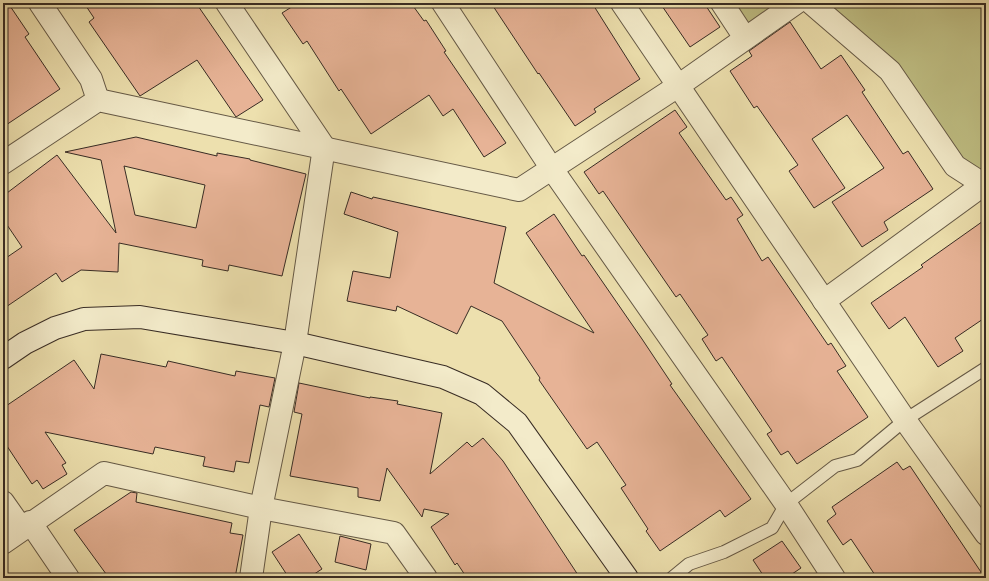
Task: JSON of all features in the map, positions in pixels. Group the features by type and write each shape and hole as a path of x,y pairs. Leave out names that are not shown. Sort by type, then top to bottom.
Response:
{"street":[{"path":"40,3 91,79 98,100"},
{"path":"227,3 324,147 295,344 261,508 251,578"},
{"path":"442,3 552,169 786,504 834,578"},
{"path":"622,3 905,420 986,534"},
{"path":"722,3 746,38"},
{"path":"3,163 98,100 324,147 519,190 678,86 796,3"},
{"path":"811,3 890,71 955,166 985,185 824,301"},
{"path":"3,358 25,343 55,328 84,319 140,317 295,344 443,377 482,394 517,423 627,578"},
{"path":"3,543 104,473 261,508 394,532 426,578"},
{"path":"3,502 26,526 68,578"}],"lane":[{"path":"672,578 689,564 724,552 772,528 786,504 835,466 857,460 905,420 986,368"}],"green space":[{"path":"726,3 779,3 743,28"},
{"path":"823,3 981,3 986,7 986,176 959,163"}],"building":[{"path":"3,3 8,3 29,34 25,37 60,89 3,127"},
{"path":"84,3 196,3 263,100 236,117 197,60 140,96 89,22 94,18"},
{"path":"298,3 411,3 424,21 426,20 446,51 444,52 506,143 484,157 453,109 443,116 429,95 371,134 341,89 339,91 307,41 303,44 282,13"},
{"path":"491,3 592,3 640,79 594,109 596,112 575,126 539,73 538,74"},
{"path":"660,3 704,3 720,27 690,47"},
{"path":"790,22 821,69 841,55 865,90 862,92 903,154 908,151 933,189 884,222 888,230 862,247 832,202 884,168 847,115 812,139 845,188 814,208 789,171 798,165 757,106 754,108 730,71 752,56 749,51"},
{"path":"675,110 687,127 679,133 726,200 731,197 743,215 737,219 762,261 768,257 828,345 831,343 846,366 837,371 868,417 797,464 788,451 781,455 767,434 772,431 722,357 716,361 702,339 708,335 680,294 676,297 603,191 599,194 584,172"},
{"path":"136,137 217,156 217,153 250,159 306,174 282,276 229,265 228,271 202,266 203,260 119,243 118,272 81,270 62,282 56,273 3,309 3,260 22,247 3,219 3,196 57,155 116,233 101,160 65,152","holes":["124,166 205,185 196,228 135,215"]},
{"path":"351,192 372,199 373,197 506,227 494,283 594,333 526,233 554,214 582,256 584,255 642,339 672,384 670,385 751,499 725,517 720,510 660,551 646,531 648,529 621,488 626,485 597,442 587,449 539,380 540,378 502,321 471,306 457,334 397,306 396,311 347,301 353,271 390,278 398,232 344,214"},
{"path":"986,219 986,317 955,338 963,351 938,367 905,317 889,329 871,303 923,267 921,265"},
{"path":"101,354 166,367 168,361 235,376 236,371 275,378 269,407 260,405 249,463 236,461 234,472 203,466 205,457 155,447 153,454 45,432 66,463 62,465 67,474 43,489 37,480 32,484 3,440 3,408 74,360 94,389"},
{"path":"299,383 370,398 398,401 397,404 442,413 430,474 467,442 472,447 483,438 503,461 580,578 467,578 457,563 455,565 431,527 449,514 424,509 422,517 387,468 380,501 358,497 358,488 290,476 302,414 294,412"},
{"path":"897,462 903,470 910,466 985,578 877,578 851,539 843,545 827,521 836,514 832,507"},
{"path":"131,492 137,493 136,502 232,523 230,533 243,535 235,578 109,578 74,530"},
{"path":"299,534 322,569 308,578 289,578 272,552"},
{"path":"340,536 371,544 366,570 335,562"},
{"path":"782,541 801,568 786,578 765,578 753,560"}]}
